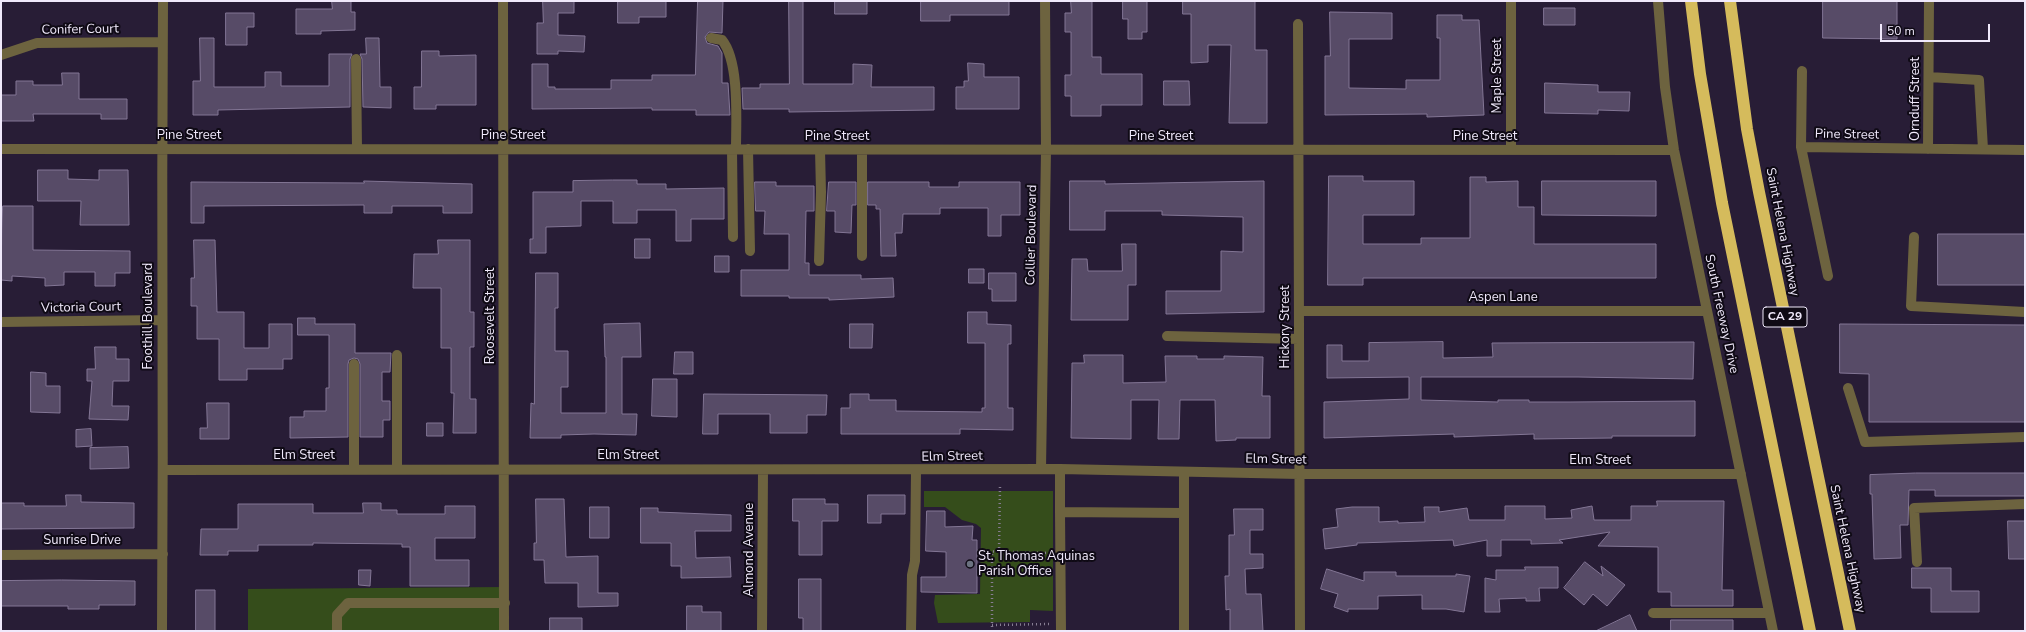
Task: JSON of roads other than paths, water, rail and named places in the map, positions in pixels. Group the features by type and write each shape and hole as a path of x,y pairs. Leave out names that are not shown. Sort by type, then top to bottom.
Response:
{"highway":[{"name":"CA 29","path":"1691,1 1700,74 1722,203 1810,631"},
{"name":"Saint Helena Highway","path":"1730,1 1745,115 1758,185 1850,631"}],"street":[{"name":"Foothill Boulevard","path":"162,631 164,470 161,320 163,1"},
{"name":"Roosevelt Street","path":"503,1 505,469 504,631"},
{"name":"Collier Boulevard","path":"1041,469 1046,150 1045,1"},
{"name":"Maple Street","path":"1511,1 1511,150"},
{"name":"South Freeway Drive","path":"1658,1 1665,87 1674,150 1773,631"},
{"name":"Ornduff Street","path":"1928,149 1929,1"},
{"name":"Hickory Street","path":"1298,24 1300,631"},
{"path":"711,38 722,40 726,45 736,90 733,236"},
{"name":"Conifer Court","path":"1,55 37,43 162,42"},
{"path":"356,59 357,149"},
{"path":"1801,147 1802,71"},
{"path":"1929,77 1979,80 1983,149"},
{"name":"Pine Street","path":"1828,276 1801,147 2025,150"},
{"name":"Pine Street","path":"1,149 503,148 820,150 1674,150"},
{"path":"748,149 750,251"},
{"path":"819,260 821,192 820,150"},
{"path":"862,150 862,256"},
{"path":"1914,237 1911,306 2025,312"},
{"name":"Aspen Lane","path":"1299,311 1707,311"},
{"name":"Victoria Court","path":"1,322 161,320"},
{"path":"1167,336 1299,339"},
{"path":"397,354 397,469"},
{"path":"354,364 354,469"},
{"path":"1848,388 1865,442 2025,437"},
{"path":"1060,469 1061,628"},
{"name":"Elm Street","path":"164,470 1060,469 1299,474 1740,474"},
{"name":"Almond Avenue","path":"762,631 763,470"},
{"path":"911,631 912,575 915,561 916,470"},
{"path":"1184,472 1184,631"},
{"path":"1917,562 1914,508 2025,504"},
{"path":"1060,512 1184,513"},
{"name":"Sunrise Drive","path":"1,555 163,554"},
{"path":"337,631 337,615 348,603 505,603"},
{"path":"1653,612 1769,612"}],"place":[{"name":"St. Thomas Aquinas Parish Office","path":"970,564"}]}
